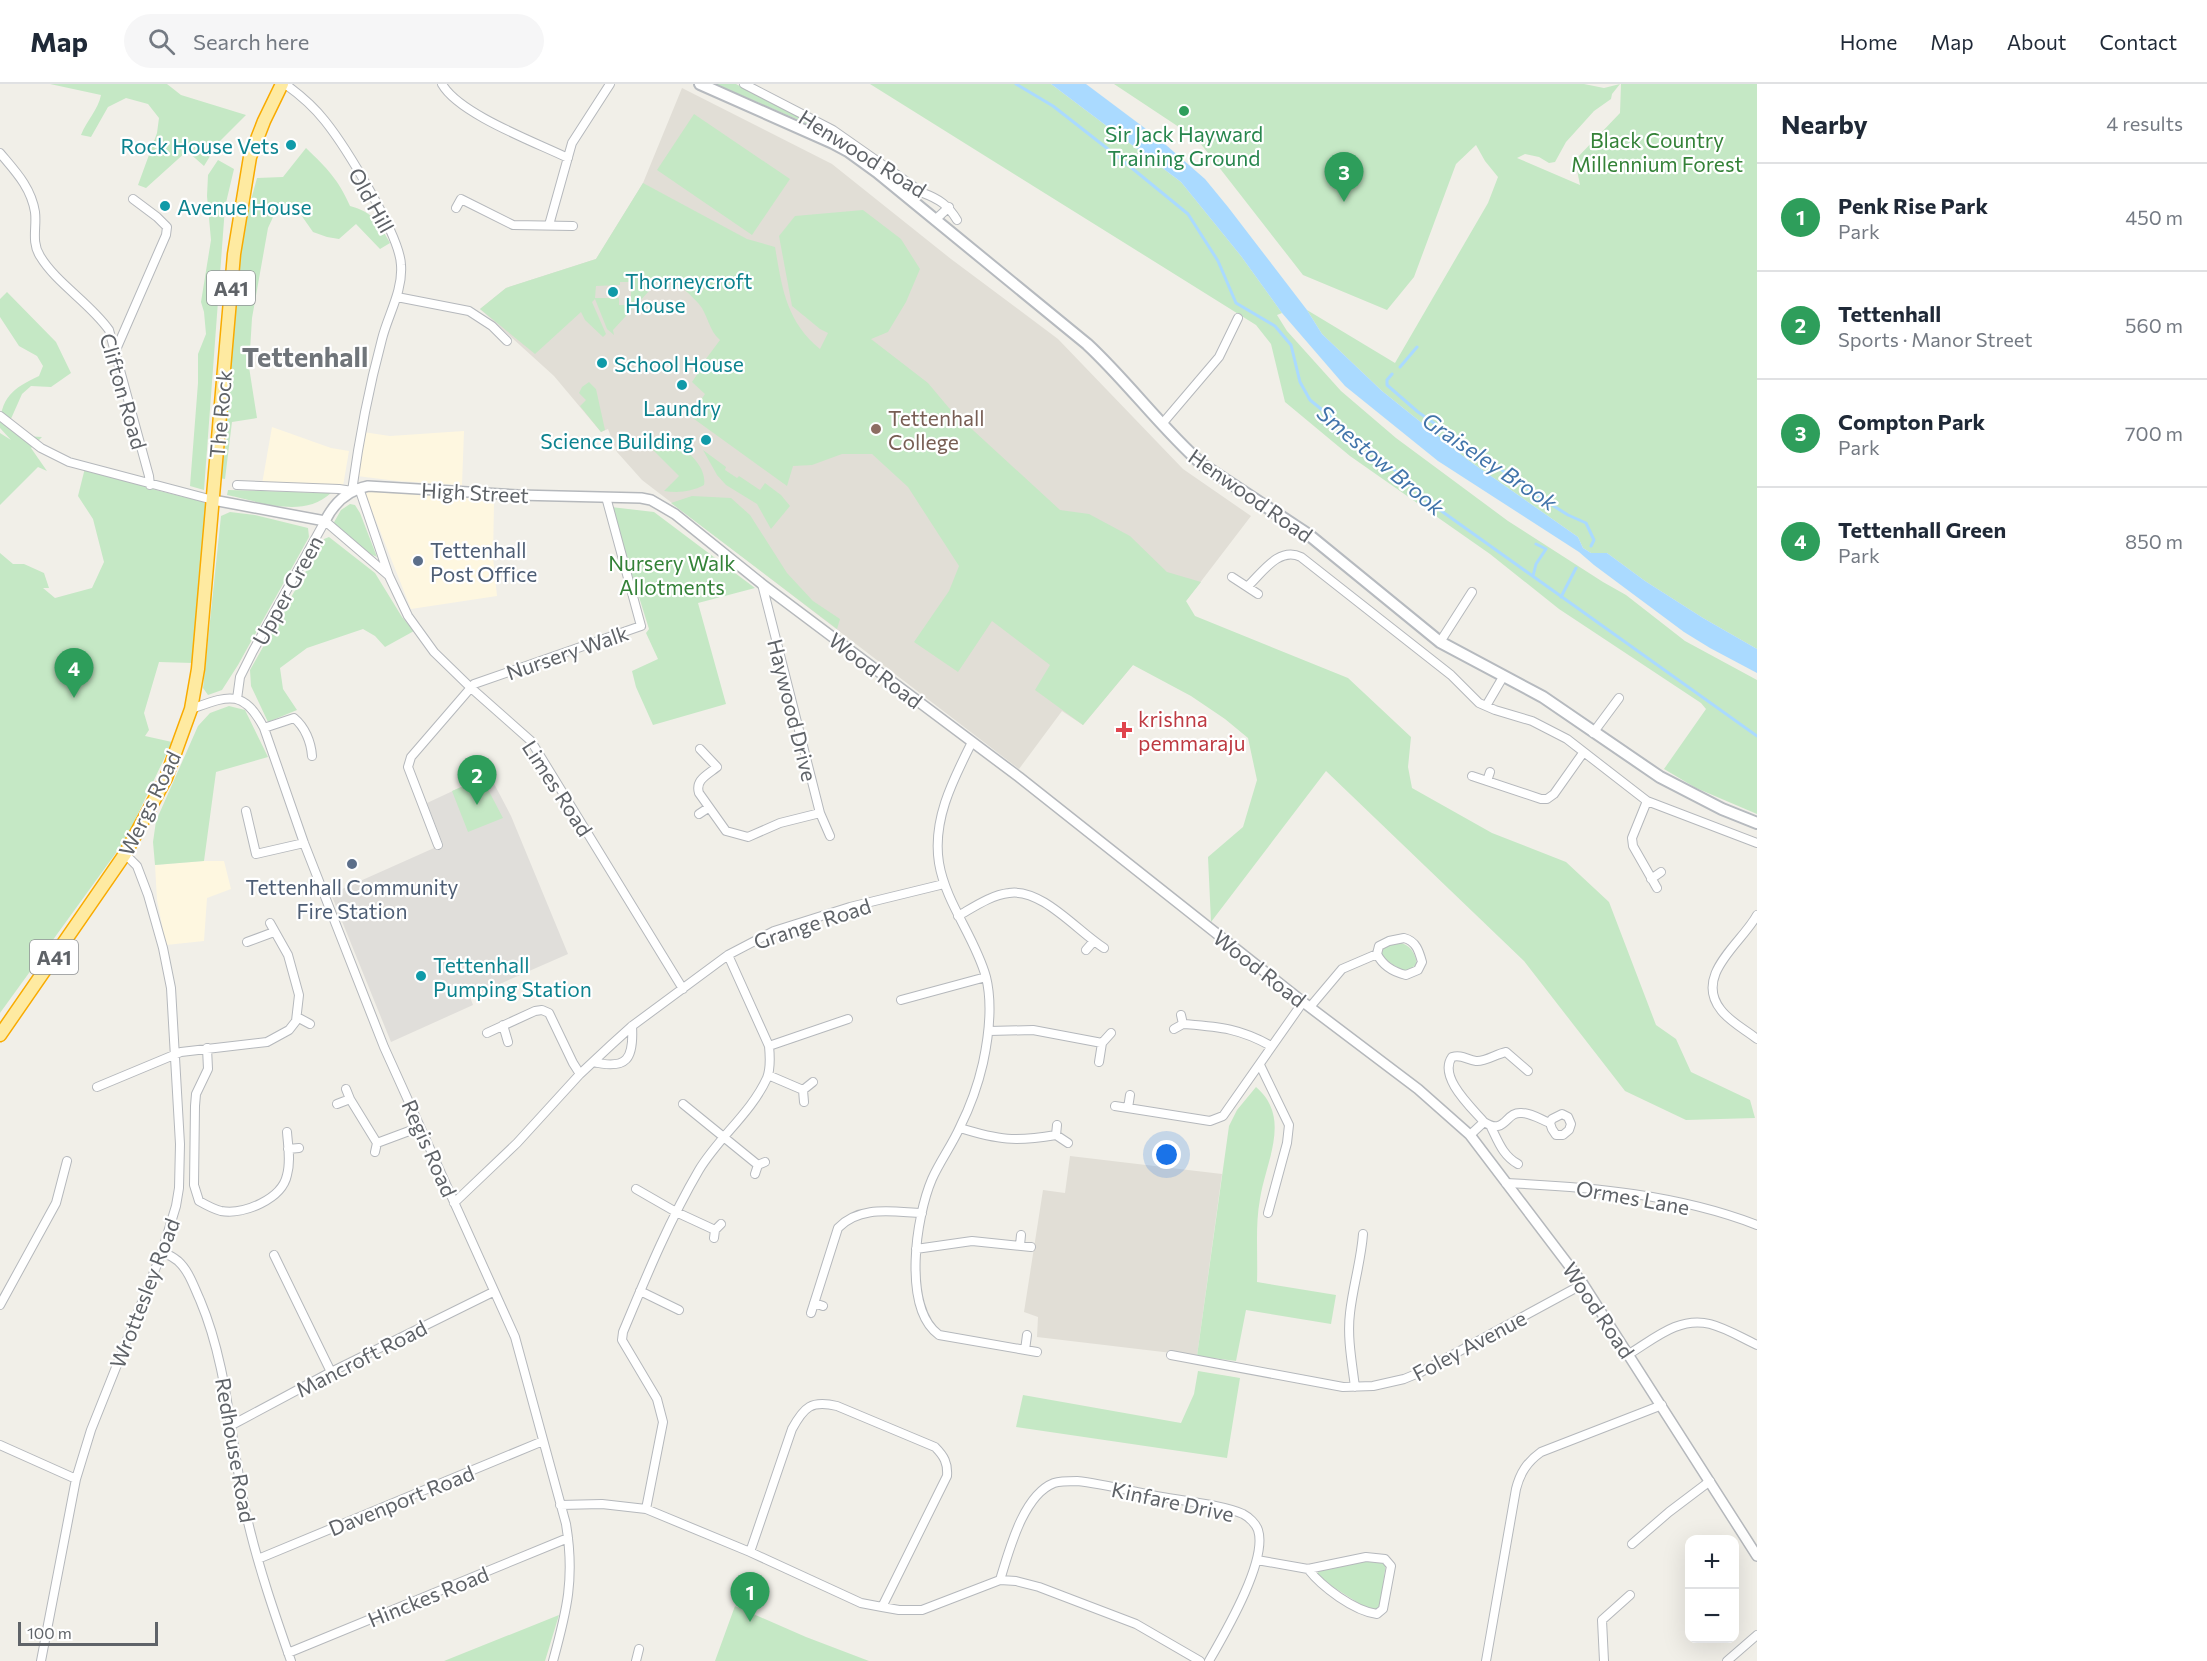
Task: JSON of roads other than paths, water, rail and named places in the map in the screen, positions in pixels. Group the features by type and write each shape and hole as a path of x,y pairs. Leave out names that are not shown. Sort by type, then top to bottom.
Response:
{"highway":[{"name":"The Rock","path":"213,500 232,276 241,206 250,157 264,121 284,84"},
{"name":"Wergs Road","path":"0,1035 125,854 166,778 191,709 198,669 213,500"}],"main road":[{"name":"Henwood Road","path":"700,84 806,129 848,151 1087,344 1111,366 1162,424 1203,465 1309,535 1440,642 1543,697 1636,762 1675,786 1757,823"}],"street":[{"name":"Old Hill","path":"284,84 297,93 324,120 386,221 399,251 401,265 397,297 382,337 364,406 355,490"},
{"path":"442,84 457,101 467,107 568,158"},
{"path":"549,225 572,143 610,84"},
{"name":"Henwood Road","path":"744,84 833,130 923,193 939,199 949,207 957,220"},
{"name":"Clifton Road","path":"0,153 21,177 30,195 35,213 35,244 40,256 51,270 97,313 109,330 150,485"},
{"path":"115,352 166,235 167,227 133,199"},
{"path":"456,208 461,199 513,225 573,226"},
{"name":"Henwood Road","path":"935,220 949,207"},
{"path":"397,297 469,311 492,326 507,341"},
{"path":"1162,424 1219,357 1238,318"},
{"path":"0,416 40,448 69,462 213,500"},
{"path":"237,485 355,490"},
{"name":"High Street","path":"355,490 368,486 516,495 641,498"},
{"path":"325,521 335,505 355,490"},
{"name":"Limes Road","path":"355,490 408,616 427,642 470,687 531,741 683,989"},
{"name":"Nursery Walk","path":"470,687 537,661 641,626 606,497"},
{"name":"Wood Road","path":"641,498 651,500 675,514 762,584 1019,777 1306,1005 1418,1089 1470,1135 1583,1284 1757,1556"},
{"name":"Upper Green","path":"213,500 325,521 240,677 237,699"},
{"name":"Limes Road","path":"325,521 390,576"},
{"name":"Henwood Road","path":"1248,586 1281,555 1294,554 1301,557 1451,675 1486,706 1532,721 1567,740 1647,801 1757,843"},
{"path":"1232,577 1258,594"},
{"name":"Haywood Drive","path":"762,584 820,813 830,836"},
{"path":"1440,642 1472,592"},
{"path":"1486,706 1503,677"},
{"path":"438,845 408,767 411,757 470,687"},
{"path":"191,709 226,698 237,699"},
{"path":"1593,733 1619,698"},
{"name":"Regis Road","path":"237,699 249,705 264,728 304,843 384,1047 515,1337 560,1505 571,1563 568,1605 553,1661"},
{"path":"264,728 294,718 312,745 312,756"},
{"path":"972,742 948,789 938,839 939,862 944,884 986,977 989,996 989,1031 978,1084 960,1128 931,1180 922,1212 916,1249 916,1285 924,1318 930,1329 939,1335 1037,1352"},
{"path":"700,748 717,767 697,786 702,800 726,831 747,837 780,823 820,813"},
{"path":"1472,776 1546,799 1554,794 1583,753"},
{"path":"1486,781 1490,772"},
{"path":"1647,801 1632,838 1632,846 1657,888"},
{"path":"699,814 708,808"},
{"path":"246,811 256,854 304,843"},
{"name":"Wrottesley Road","path":"41,1661 76,1479 91,1430 162,1252 176,1206 180,1174 171,988 163,948 137,866 125,854"},
{"path":"1651,879 1661,872"},
{"name":"Grange Road","path":"454,1203 517,1143 580,1074 632,1026 728,955 774,931 850,907 944,884"},
{"path":"958,916 993,897 1023,892 1036,897 1104,948"},
{"path":"1757,915 1750,927 1722,960 1712,987 1715,1001 1722,1012 1757,1040"},
{"path":"97,1087 174,1054 267,1042 289,1030 297,1017 299,995 288,955 270,923"},
{"path":"247,942 274,932"},
{"path":"1411,939 1416,945 1422,962 1418,970 1406,975 1394,971 1381,962 1377,954 1379,946 1389,941 1411,939"},
{"path":"1086,950 1093,942"},
{"path":"1115,1106 1210,1121 1223,1116 1271,1046 1306,1005 1342,969 1377,954"},
{"path":"646,1509 663,1422 657,1399 622,1340 623,1332 676,1212 699,1170 723,1137 751,1105 768,1075 769,1046 728,955"},
{"path":"901,1000 986,977"},
{"path":"487,1033 535,1011 542,1010 549,1013 580,1074"},
{"path":"1181,1015 1183,1024"},
{"path":"297,1017 310,1024"},
{"path":"769,1046 848,1019"},
{"path":"1174,1029 1183,1024 1227,1028 1250,1035 1271,1046"},
{"path":"503,1025 508,1042"},
{"path":"593,1062 614,1066 621,1064 631,1056 632,1026"},
{"path":"989,1031 1033,1030 1102,1043"},
{"path":"1099,1062 1102,1043 1111,1033"},
{"path":"207,1048 208,1069 196,1094 195,1106 194,1185 199,1201 222,1211 247,1209 261,1203 281,1189 287,1177 287,1132"},
{"path":"1518,1164 1511,1160 1487,1125 1449,1079 1449,1061 1452,1057 1461,1056 1476,1061 1506,1052 1528,1071"},
{"path":"1260,1065 1288,1125 1287,1143 1268,1213"},
{"path":"768,1075 803,1090"},
{"path":"803,1090 813,1082"},
{"path":"346,1089 378,1143"},
{"path":"803,1090 804,1102"},
{"path":"1128,1108 1130,1095"},
{"path":"337,1104 350,1099"},
{"path":"683,1104 723,1137 762,1163 755,1174"},
{"path":"1470,1135 1487,1125 1502,1125 1521,1112 1550,1123"},
{"path":"1056,1135 1057,1125"},
{"path":"378,1143 420,1127"},
{"path":"960,1128 1003,1140 1034,1139 1056,1135 1068,1143"},
{"path":"375,1152 378,1143"},
{"path":"288,1149 299,1148"},
{"path":"0,1305 56,1203 67,1161"},
{"name":"Ormes Lane","path":"1506,1183 1582,1186 1645,1196 1719,1213 1757,1225"},
{"path":"636,1189 676,1212 717,1231"},
{"path":"811,1313 838,1228 845,1221 869,1212 922,1212"},
{"path":"1020,1245 1021,1234"},
{"path":"1355,1388 1350,1322 1361,1260 1363,1234"},
{"path":"916,1249 972,1240 1031,1247"},
{"name":"Redhouse Road","path":"162,1252 184,1268 205,1312 218,1348 241,1492 258,1559 290,1657"},
{"path":"274,1255 331,1372"},
{"name":"Foley Avenue","path":"1171,1355 1331,1386 1355,1388 1397,1381 1421,1372 1583,1284"},
{"path":"640,1291 679,1310"},
{"name":"Mancroft Road","path":"230,1426 331,1372 493,1292"},
{"path":"814,1304 823,1306"},
{"path":"1629,1354 1673,1327 1697,1321 1712,1324 1757,1345"},
{"path":"1025,1350 1027,1335"},
{"path":"750,1552 792,1429 805,1409 814,1404 837,1406 935,1447 942,1454 948,1470 882,1607"},
{"path":"1486,1661 1516,1490 1520,1474 1526,1465 1541,1452 1662,1405"},
{"name":"Davenport Road","path":"258,1559 543,1442"},
{"path":"0,1444 76,1479"},
{"name":"Kinfare Drive","path":"1000,1580 1011,1544 1031,1501 1054,1483 1076,1481 1199,1503 1243,1514 1258,1528 1260,1541 1257,1560 1241,1599 1209,1661"},
{"path":"1632,1544 1710,1481"},
{"path":"560,1505 602,1504 646,1509 750,1552 861,1603 899,1610 922,1610 1000,1580 1016,1581 1039,1587 1136,1624 1200,1661"},
{"name":"Hinckes Road","path":"290,1657 568,1538"},
{"path":"1257,1560 1308,1569 1360,1557 1375,1556 1385,1559 1391,1566 1383,1610 1377,1614 1369,1613 1327,1588 1316,1580 1308,1569"},
{"path":"1604,1661 1602,1620 1630,1595"},
{"path":"1727,1661 1757,1635"},
{"path":"636,1661 639,1649"}],"water":[{"path":"1051,84 1086,84 1158,138 1205,179 1307,310 1322,334 1382,391 1468,460 1578,537 1583,548 1591,553 1607,553 1645,581 1757,649 1757,673 1684,632 1579,552 1438,461 1345,386 1282,313 1241,256 1181,182"}],"waterway":[{"name":"Smestow Brook","path":"1016,84 1053,106 1188,214 1218,261 1236,303 1275,326 1291,345 1300,382 1310,400 1379,456 1433,505 1757,736"},
{"name":"Graiseley Brook","path":"1400,367 1417,347"},
{"name":"Graiseley Brook","path":"1392,374 1387,380 1387,385 1418,412 1552,505 1586,523 1594,540 1591,546"},
{"path":"1533,576 1536,564 1546,549 1536,544"},
{"name":"Graiseley Brook","path":"1561,597 1576,568"}],"place":[{"name":"Sir Jack Hayward Training Ground","path":"1184,111"},
{"name":"Rock House Vets","path":"291,145"},
{"name":"Compton Park","path":"1344,202"},
{"name":"Avenue House","path":"165,206"},
{"name":"Thorneycroft House","path":"613,292"},
{"name":"School House","path":"602,363"},
{"name":"Laundry","path":"682,385"},
{"name":"Tettenhall College","path":"876,429"},
{"name":"Science Building","path":"706,440"},
{"name":"Tettenhall Post Office","path":"418,561"},
{"name":"Tettenhall Green","path":"74,698"},
{"name":"krishna pemmaraju","path":"1124,730"},
{"name":"Tettenhall","path":"477,805"},
{"name":"Tettenhall Community Fire Station","path":"352,864"},
{"name":"Tettenhall Pumping Station","path":"421,976"},
{"name":"Penk Rise Park","path":"750,1622"}],"district":[{"name":"Tettenhall","path":"305,356"}],"park label":[{"name":"Black Country Millennium Forest","path":"1657,151"},
{"name":"Nursery Walk Allotments","path":"672,574"}]}
